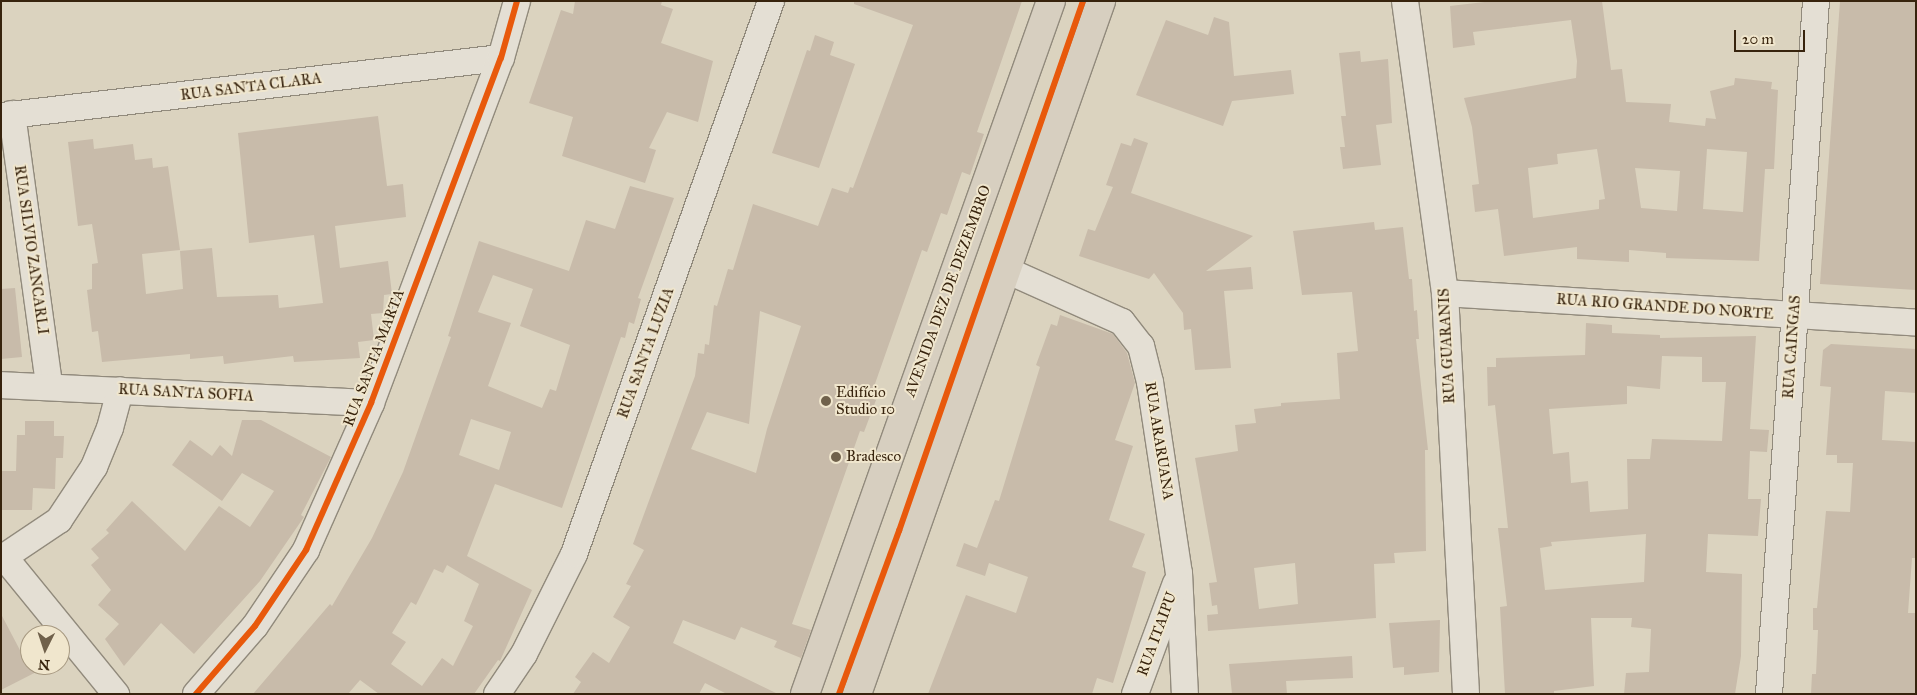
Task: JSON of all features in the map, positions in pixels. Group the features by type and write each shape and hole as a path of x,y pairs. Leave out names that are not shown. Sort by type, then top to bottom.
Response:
{"highway":[{"name":"AVENIDA DEZ DE DEZEMBRO","path":"805,694 1051,1"},
{"path":"857,694 1101,1"}],"street":[{"name":"RUA SANTA MARTA","path":"196,694 256,626 306,550 371,403 501,58 517,1"},
{"name":"RUA SANTA LUZIA","path":"497,694 524,654 574,554 771,1"},
{"name":"RUA GUARANIS","path":"1405,1 1445,293 1466,694"},
{"name":"RUA CAINGAS","path":"1769,694 1816,1"},
{"name":"RUA SANTA CLARA","path":"7,115 501,58"},
{"name":"RUA SILVIO ZANCARLI","path":"7,115 49,385"},
{"name":"RUA ARARUANA","path":"1006,270 1122,322 1141,346 1150,382 1179,573 1185,683"},
{"name":"RUA RIO GRANDE DO NORTE","path":"1445,293 1916,323"},
{"name":"RUA SANTA SOFIA","path":"1,385 49,385 371,403"},
{"path":"116,694 3,558 59,520 94,467 110,428 120,390"},
{"name":"RUA ITAIPU","path":"1135,694 1179,573"},
{"path":"1169,694 1185,683"}],"building":[{"path":"575,1 662,1 661,5 673,9 661,43 713,61 698,122 667,112 649,148 656,150 645,183 562,156 573,117 529,103 561,10 573,14"},
{"path":"854,1 1022,1 977,132 984,134 970,175 962,172 947,215 941,213 927,252 922,250 870,398 876,400 864,432 860,431 792,624 811,630 801,658 774,647 777,641 741,627 735,640 683,620 673,643 778,694 727,694 705,683 699,694 573,694 581,682 575,677 593,652 609,663 630,627 613,617 631,586 626,584 644,550 633,544 695,376 698,353 704,354 705,344 709,345 714,305 717,306 728,269 733,270 753,204 818,226 832,188 848,193 850,187 853,188 913,25 854,4","holes":["760,311 801,326 767,429 756,473 691,449 707,412 749,424"]},
{"path":"1493,1 1602,1 1611,70 1622,69 1626,102 1671,104 1669,122 1705,126 1706,118 1716,119 1710,91 1734,85 1735,78 1772,82 1771,89 1778,90 1774,169 1765,169 1759,261 1666,258 1666,253 1629,250 1629,262 1577,259 1577,247 1504,256 1498,209 1475,212 1472,185 1479,184 1472,127 1464,98 1576,78 1577,61 1571,20 1473,32 1475,45 1453,48 1450,6","holes":["1597,149 1605,199 1599,200 1599,209 1533,218 1528,168 1558,164 1557,154","1707,149 1747,152 1743,212 1703,209","1635,168 1680,171 1677,211 1641,208"]},
{"path":"1840,1 1916,1 1916,290 1820,284"},
{"path":"1214,17 1229,22 1234,76 1291,70 1294,94 1232,101 1223,126 1136,95 1166,20 1208,35"},
{"path":"815,35 834,42 830,55 855,64 819,168 772,153 807,50 810,51"},
{"path":"1360,51 1361,62 1388,59 1392,123 1376,125 1381,165 1343,169 1340,147 1345,147 1341,116 1346,116 1339,53"},
{"path":"378,116 387,186 403,184 406,217 335,226 340,268 388,261 392,294 384,295 383,313 371,314 374,340 358,342 360,358 294,362 293,356 224,364 223,356 190,359 190,354 102,362 98,331 92,332 87,290 92,289 92,264 98,263 92,224 78,226 68,142 93,139 94,149 133,144 135,160 152,158 153,168 168,166 180,250 142,254 146,294 183,289 180,251 212,248 217,297 278,295 279,308 323,303 314,235 249,243 238,133"},
{"path":"1134,138 1148,143 1131,193 1253,236 1206,271 1251,267 1253,289 1224,291 1231,368 1195,370 1191,329 1184,330 1183,313 1154,273 1149,279 1079,256 1088,229 1095,231 1113,187 1106,185 1121,143 1131,146"},
{"path":"630,186 674,198 638,298 641,299 634,324 629,322 625,338 621,337 562,508 495,484 467,556 532,590 500,661 498,660 474,694 379,694 360,680 348,694 253,694 330,604 332,606 372,538 403,472 451,337 448,336 479,241 569,271 586,220 615,229","holes":["493,275 533,289 520,326 570,345 556,391 550,389 542,408 488,386 511,323 478,312","471,419 511,432 499,470 459,455","447,565 479,584 464,621 473,626 453,666 442,658 422,686 391,664 406,642 392,633 411,602 416,605 434,569 443,573"]},
{"path":"1374,222 1375,230 1403,227 1409,279 1412,279 1414,311 1417,310 1419,339 1416,339 1428,450 1425,450 1426,551 1394,553 1395,563 1374,564 1376,618 1208,631 1207,615 1218,614 1217,605 1212,606 1209,583 1217,582 1195,458 1238,451 1235,425 1256,423 1254,409 1281,406 1281,403 1340,399 1337,353 1358,351 1352,292 1302,295 1293,231","holes":["1295,563 1298,604 1259,609 1254,568"]},
{"path":"15,288 22,357 1,359 1,289"},
{"path":"1060,315 1113,334 1127,353 1135,383 1115,440 1133,446 1109,520 1145,534 1132,567 1146,572 1113,683 1097,678 1092,694 928,694 966,595 1016,613 1028,577 989,563 985,576 956,566 964,543 977,548 995,500 999,501 1040,367 1036,365 1051,324 1057,326"},
{"path":"1586,323 1612,325 1612,333 1660,335 1660,338 1756,336 1750,429 1769,430 1767,452 1750,451 1748,499 1761,499 1758,536 1708,534 1706,572 1742,574 1741,656 1735,694 1624,694 1626,673 1649,672 1651,629 1631,627 1632,618 1591,618 1594,686 1554,691 1554,694 1505,694 1500,607 1507,606 1498,528 1508,528 1495,405 1488,406 1487,367 1496,367 1496,358 1585,355","holes":["1662,356 1702,357 1702,382 1726,382 1722,441 1652,439 1650,459 1627,459 1628,509 1590,512 1588,481 1571,483 1569,452 1553,454 1549,409 1627,404 1627,386 1660,389","1646,534 1644,582 1545,590 1540,548 1552,546 1551,542"]},
{"path":"1831,344 1916,349 1916,393 1885,391 1882,440 1916,442 1916,558 1912,558 1908,613 1916,613 1916,694 1811,694 1812,674 1816,674 1818,630 1813,630 1813,608 1817,608 1826,511 1850,512 1853,463 1837,463 1837,455 1826,455 1831,387 1820,386 1823,350"},
{"path":"242,420 261,420 331,457 301,515 304,517 260,581 194,654 161,623 124,666 105,639 119,624 98,605 111,590 91,565 99,558 91,549 109,533 106,530 132,501 185,551 219,506 250,527 274,491 242,473 222,501 172,465 190,440 212,456 220,445 232,456"},
{"path":"25,421 54,421 54,436 64,436 63,458 56,458 55,489 33,488 32,510 1,510 1,471 16,471 17,435 25,435"},
{"path":"1,614 20,650 20,675 30,675 1,690"},
{"path":"1440,620 1439,672 1404,675 1404,667 1393,668 1389,623"},
{"path":"1352,656 1353,678 1286,681 1287,694 1232,694 1229,664"}],"cycle path":[{"path":"196,694 255,626 306,550 371,403 501,58 517,1"},
{"path":"839,694 899,531 1083,1"}],"place":[{"name":"Edifício Studio 10","path":"826,401"},
{"name":"Bradesco","path":"836,457"}]}
